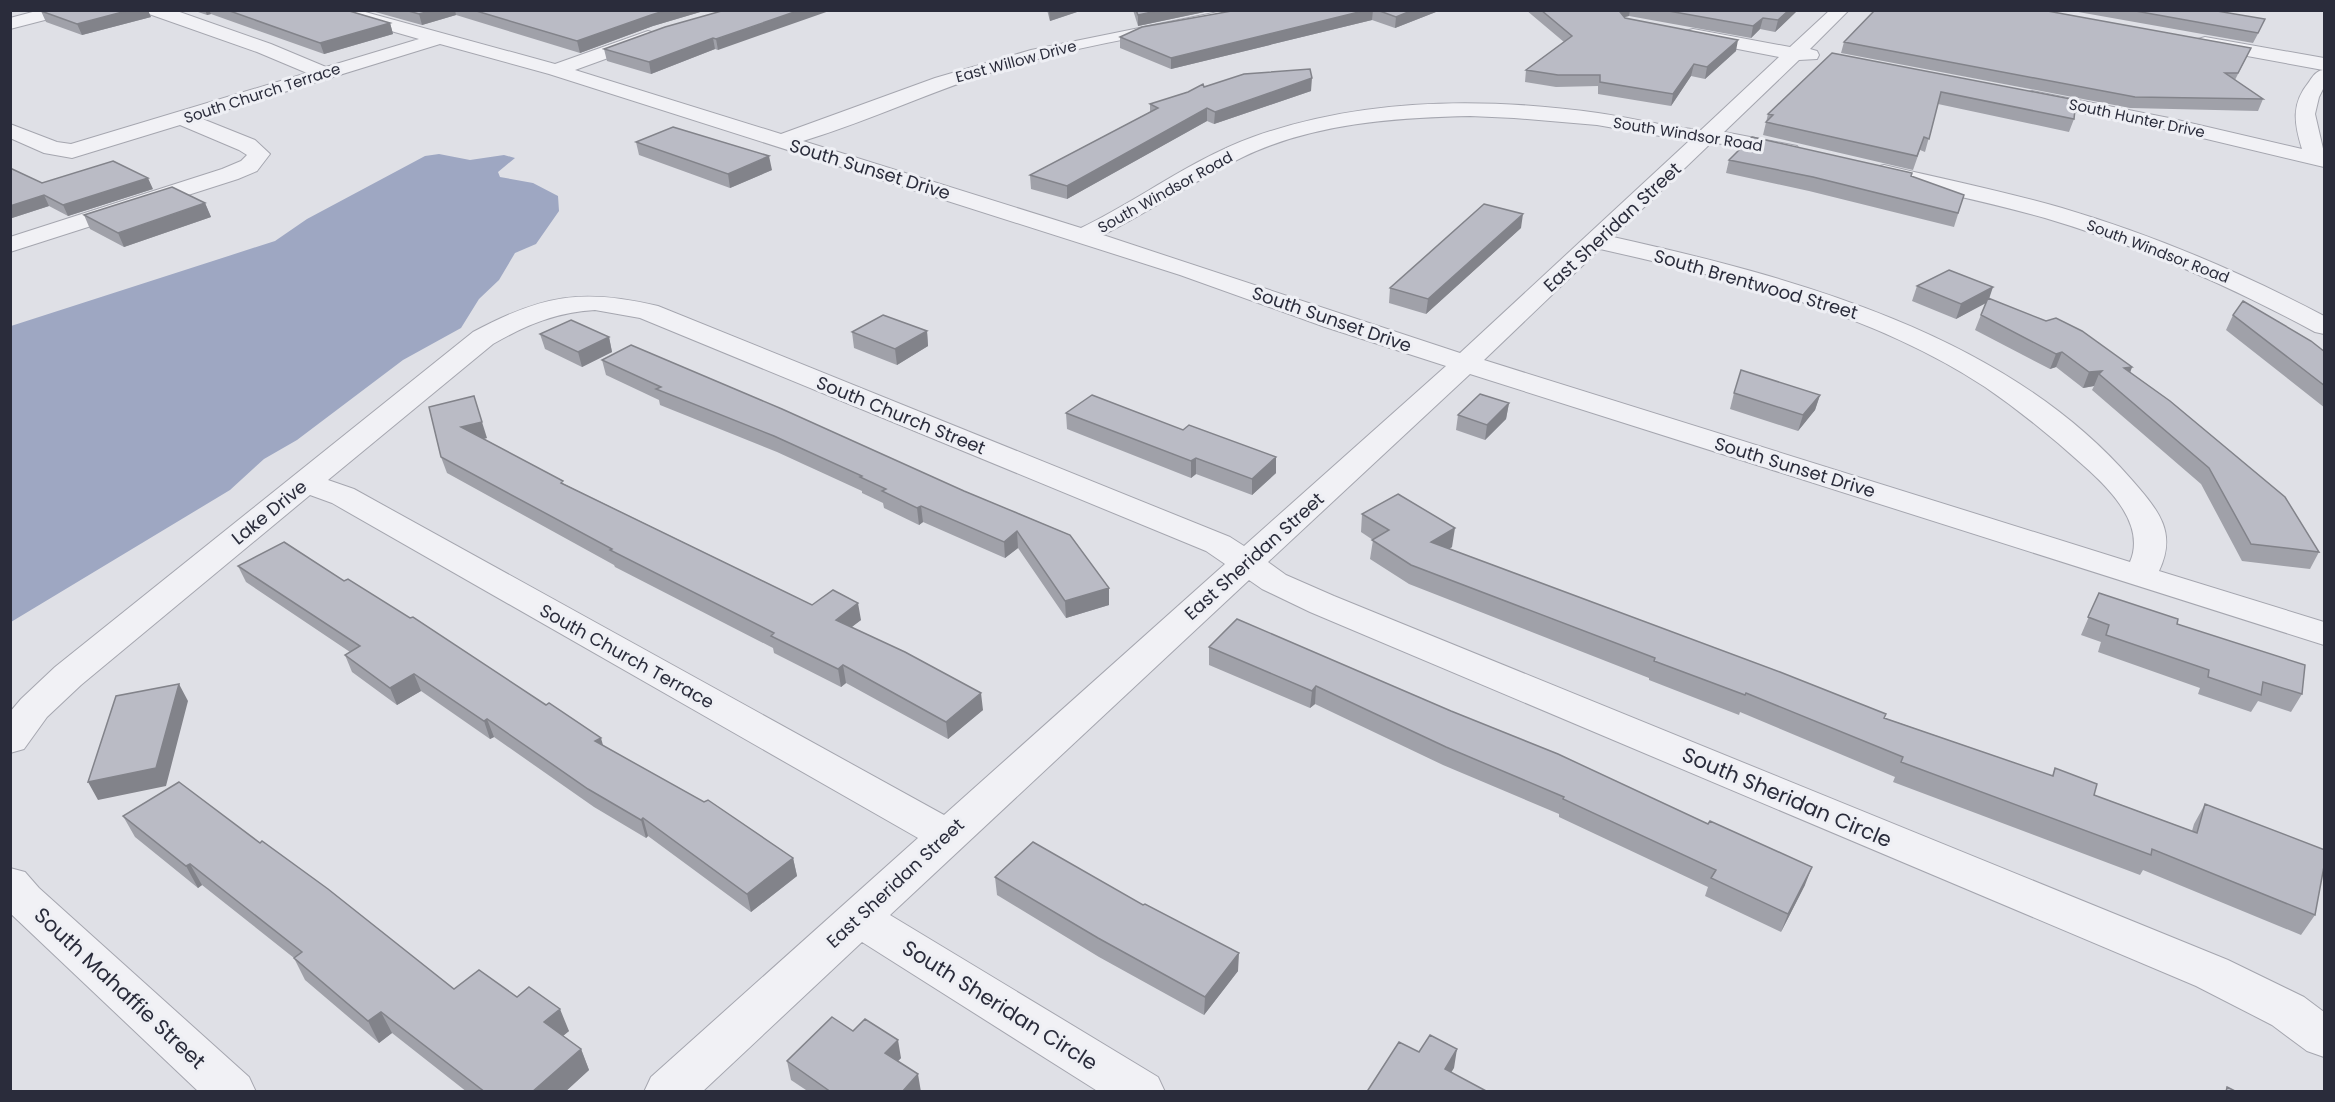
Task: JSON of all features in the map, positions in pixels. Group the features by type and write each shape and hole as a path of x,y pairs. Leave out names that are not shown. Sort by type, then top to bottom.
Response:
{"street":[{"path":"10,24 62,10"},
{"path":"155,10 264,48 325,73"},
{"name":"East Willow Drive","path":"782,141 824,129 918,90 1022,57 1124,34 1259,10"},
{"name":"South Sunset Drive","path":"357,12 439,38 495,51 1083,236 1465,363 2325,634"},
{"name":"East Sheridan Street","path":"668,1092 1465,363 1842,12"},
{"path":"556,70 669,30"},
{"path":"1678,32 1772,51 1830,58"},
{"name":"South Church Terrace","path":"10,130 52,148 72,151 439,38"},
{"path":"2188,40 2325,64"},
{"path":"2320,160 2304,120 2305,101 2325,75"},
{"name":"South Hunter Drive","path":"2015,93 2180,126 2320,160"},
{"name":"South Windsor Road","path":"1083,236 1116,221 1233,153 1281,135 1358,119 1441,111 1509,112 1598,119 1681,134 1737,139 1806,155"},
{"path":"10,245 230,174 249,166 259,154 247,145 182,118"},
{"name":"South Windsor Road","path":"1863,168 2006,200 2148,244 2220,273 2325,326"},
{"name":"South Brentwood Street","path":"1597,241 1806,295 1867,317 1923,341 1977,369 2027,401 2079,442 2116,480 2142,514 2153,540 2148,560 2140,575"},
{"name":"South Church Street","path":"546,309 579,304 610,303 649,312 1218,544 1247,563"},
{"name":"Lake Drive","path":"10,740 34,708 68,676 483,338 511,322 546,309"},
{"name":"South Church Terrace","path":"305,483 343,496 947,835"},
{"name":"South Sheridan Circle","path":"1247,563 1274,582 1322,604 2212,973 2288,1011 2325,1037"},
{"name":"South Mahaffie Street","path":"10,884 24,900 232,1092"},
{"name":"South Sheridan Circle","path":"859,918 1141,1092"}],"water":[{"path":"439,154 470,160 504,155 515,158 498,172 500,177 533,183 558,196 559,211 536,244 515,253 499,280 479,299 461,328 403,360 297,440 264,459 230,490 11,622 11,326 275,241 307,219 425,156"}],"building":[{"path":"130,10 77,24 41,11"},
{"path":"227,10 346,10 390,23 320,43"},
{"path":"405,10 433,10 419,14"},
{"path":"473,10 667,10 577,41"},
{"path":"725,10 800,10 716,39 713,38 649,62 604,49 665,27"},
{"path":"1136,10 1161,10 1138,15"},
{"path":"1237,10 1367,10 1171,58 1120,37 1142,27"},
{"path":"1377,10 1413,10 1396,17"},
{"path":"1541,10 1621,10 1625,18 1738,40 1707,67 1694,64 1673,94 1600,82 1600,75 1558,75 1526,70 1572,36"},
{"path":"1663,10 1789,10 1778,20 1763,18 1753,26"},
{"path":"1875,10 2042,10 2251,48 2238,73 2225,73 2263,99 2135,97 1844,42"},
{"path":"2130,10 2211,10 2265,19 2258,33"},
{"path":"1832,53 2076,100 2074,119 1941,92 1929,139 1924,137 1917,156 1766,122 1773,115 1768,114"},
{"path":"1310,69 1312,78 1215,112 1207,108 1067,186 1030,175 1158,108 1150,104 1188,92 1203,84 1204,87 1244,74"},
{"path":"673,127 769,156 728,174 636,142"},
{"path":"1752,137 1912,173 1911,176 1964,195 1958,213 1813,177 1729,160"},
{"path":"113,161 148,178 63,205 44,195 10,206 10,168 42,183"},
{"path":"172,187 205,203 118,233 84,215"},
{"path":"1484,204 1523,214 1428,299 1390,288"},
{"path":"1949,270 1993,287 1961,304 1917,286"},
{"path":"1988,298 2046,321 2056,318 2082,331 2132,367 2124,368 2170,401 2285,497 2319,552 2251,544 2209,468 2099,374 2102,371 2089,372 2062,352 2056,354 1981,315"},
{"path":"2243,301 2311,341 2325,352 2325,386 2233,315"},
{"path":"883,315 927,331 895,349 852,332"},
{"path":"571,320 609,337 578,352 540,334"},
{"path":"631,345 1070,535 1109,588 1065,601 1017,531 1004,542 921,506 917,508 882,491 886,489 860,477 862,476 774,436 656,389 661,387 602,360"},
{"path":"1741,370 1820,395 1803,415 1734,393"},
{"path":"1480,394 1509,403 1487,425 1458,415"},
{"path":"1092,395 1183,430 1189,425 1276,457 1252,479 1196,458 1191,461 1066,413"},
{"path":"474,396 482,422 461,427 563,481 561,483 812,605 833,590 858,603 836,620 905,652 981,693 946,722 843,665 838,669 771,636 774,633 610,550 612,549 441,457 429,407"},
{"path":"1398,494 1455,528 1431,542 1780,672 1886,714 1884,718 2053,776 2055,768 2097,784 2094,795 2197,833 2205,804 2325,850 2315,915 2152,849 2151,855 1901,762 1903,757 1746,693 1745,695 1654,661 1655,658 1411,565 1372,540 1389,530 1362,514"},
{"path":"284,542 344,581 348,579 410,618 413,617 546,705 549,703 601,738 595,741 704,802 708,800 793,858 747,894 643,818 641,820 588,789 487,719 484,721 414,674 390,688 345,655 360,646 238,566"},
{"path":"2099,593 2178,619 2177,624 2305,665 2302,694 2263,682 2261,695 2208,677 2209,670 2106,635 2109,625 2088,617"},
{"path":"1237,619 1451,711 1558,754 1708,824 1710,821 1812,867 1788,914 1711,878 1716,870 1563,799 1564,797 1446,747 1316,686 1312,691 1209,647"},
{"path":"179,684 156,768 88,782 116,696"},
{"path":"179,782 260,843 262,841 328,889 454,989 479,970 517,997 529,987 560,1009 544,1022 581,1049 532,1092 485,1092 381,1012 368,1021 294,958 302,952 190,864 186,866 123,816"},
{"path":"1033,842 1143,905 1239,953 1205,997 1098,938 995,877"},
{"path":"832,1017 853,1031 865,1019 898,1040 885,1053 918,1074 902,1092 831,1092 787,1061"},
{"path":"1430,1035 1457,1049 1445,1069 1488,1092 1372,1092 1368,1090 1399,1042 1419,1052"},
{"path":"2227,1087 2237,1092 2226,1092"}]}
